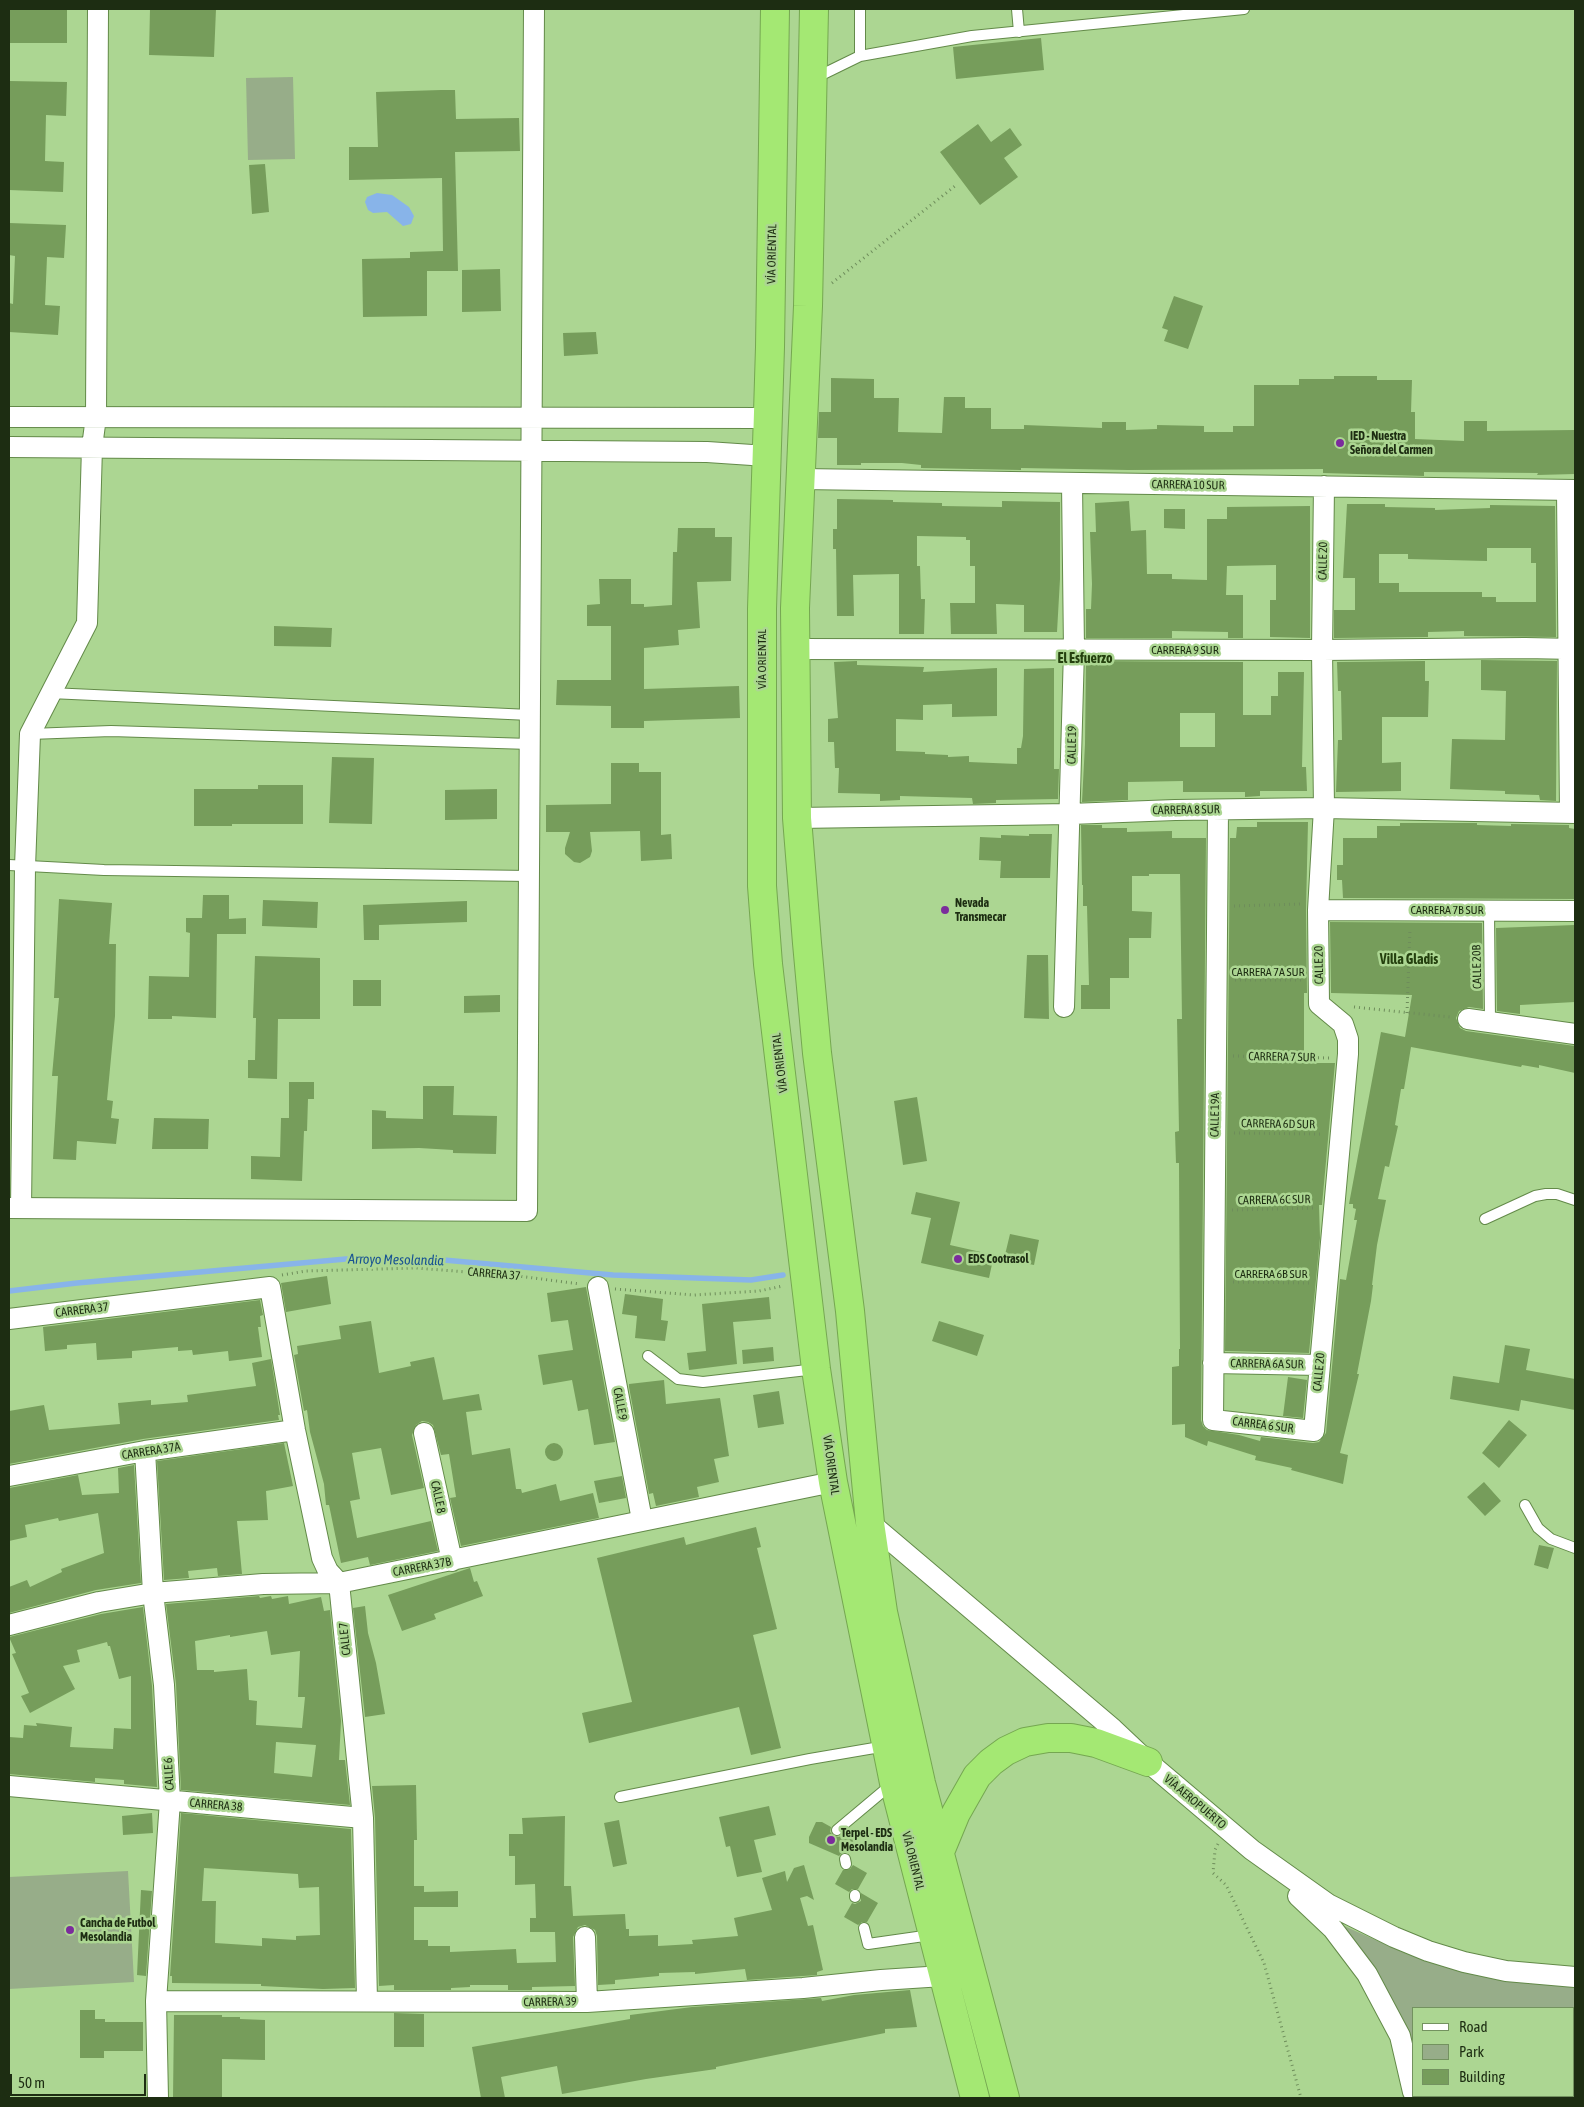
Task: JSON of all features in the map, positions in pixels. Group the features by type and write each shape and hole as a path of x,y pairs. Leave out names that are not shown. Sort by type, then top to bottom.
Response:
{"highway":[{"name":"VÍA ORIENTAL","path":"775,9 768,418 762,609 762,886 768,964 816,1369 833,1482 894,1783 975,2098"},
{"path":"814,9 808,306 795,649 797,818 818,1053 850,1311 870,1523 883,1612 921,1783 1005,2098"},
{"path":"922,1894 956,1813 977,1776 1006,1751 1025,1742 1048,1738 1071,1738 1096,1743 1148,1762"}],"street":[{"path":"98,9 96,417 92,447 87,623 30,734 17,866 15,1208 527,1211 534,9"},
{"path":"9,417 768,418"},
{"path":"9,447 707,452 767,456"},
{"name":"CARRERA 10 SUR","path":"800,479 1571,490"},
{"name":"CALLE 19","path":"1064,1007 1074,650 1072,483"},
{"name":"CALLE 20","path":"1314,1431 1348,1058 1348,1039 1343,1024 1319,1004 1318,906 1324,808 1322,650 1324,486"},
{"path":"1571,490 1573,812"},
{"name":"CARRERA 9 SUR","path":"795,649 1572,649"},
{"name":"CARRERA 8 SUR","path":"797,818 1324,808 1573,812"},
{"name":"CALLE 19A","path":"1213,1420 1218,810"},
{"name":"CARRERA 7B SUR","path":"1318,906 1410,910 1575,911"},
{"path":"1468,1019 1575,1034"},
{"path":"270,1287 295,1430 322,1558 328,1571 339,1583"},
{"name":"CARRERA 37","path":"9,1319 270,1287"},
{"name":"CALLE 9","path":"598,1287 642,1520"},
{"name":"CARRERA 6A SUR","path":"1213,1363 1320,1365"},
{"name":"CARREA 6 SUR","path":"1213,1420 1314,1431"},
{"name":"CARRERA 37A","path":"9,1476 145,1451 295,1430"},
{"name":"CALLE 8","path":"424,1433 452,1561"},
{"name":"CALLE 6","path":"145,1451 154,1592 164,1685 170,1801 156,2002 158,2098"},
{"name":"CARRERA 37B","path":"9,1625 100,1602 154,1592 262,1584 339,1583 833,1482"},
{"name":"VÍA AEROPUERTO","path":"870,1523 1113,1729 1148,1762 1252,1850 1328,1904 1394,1937 1428,1951 1464,1962 1506,1971 1575,1977"},
{"name":"CALLE 7","path":"339,1583 363,1818 367,2001"},
{"name":"CARRERA 38","path":"9,1786 363,1818"},
{"path":"1252,1850 1280,1880 1333,1929 1367,1974 1400,2036 1412,2090"},
{"path":"585,1937 587,2002"},
{"name":"CARRERA 39","path":"156,2002 587,2002 803,1988 943,1976"}],"lane":[{"path":"860,9 860,56"},
{"path":"1017,9 1020,32"},
{"path":"812,80 860,56 972,36 1244,9"},
{"path":"50,693 530,715"},
{"path":"30,734 111,731 530,744"},
{"path":"17,866 104,870 529,876"},
{"name":"CALLE 20B","path":"1489,911 1490,1022"},
{"path":"1485,1219 1535,1196 1557,1194 1575,1200"},
{"path":"648,1356 678,1380 703,1382 816,1369"},
{"path":"1525,1505 1538,1528 1551,1539 1575,1548"},
{"path":"620,1797 810,1759 886,1746"},
{"path":"837,1830 894,1783"},
{"path":"864,1928 868,1944 932,1935"}],"path":[{"path":"830,284 955,186"},
{"path":"1217,906 1318,906"},
{"path":"1407,1013 1410,910"},
{"name":"CARRERA 7A SUR","path":"1216,980 1319,980"},
{"path":"1319,1004 1468,1019"},
{"name":"CARRERA 7 SUR","path":"1216,1056 1348,1058"},
{"name":"CARRERA 6D SUR","path":"1215,1132 1341,1134"},
{"name":"CARRERA 6C SUR","path":"1214,1210 1334,1207"},
{"name":"CARRERA 37","path":"270,1287 279,1276 306,1271 416,1268 518,1276 598,1287 694,1295 759,1291 806,1282"},
{"name":"CARRERA 6B SUR","path":"1214,1282 1327,1283"},
{"path":"1226,1828 1215,1850 1213,1873 1226,1886 1264,1963 1301,2098"}],"green space":[{"path":"293,77 295,159 248,160 246,78"},
{"name":"Cancha de Futbol Mesolandia","path":"128,1871 134,1982 9,1989 9,1877"},
{"path":"1342,1925 1407,1954 1464,1972 1536,1983 1575,1984 1575,2098 1420,2097 1574,2097 1574,2007 1412,2007 1412,2064"}],"water":[{"path":"377,193 392,195 409,207 414,216 411,224 403,226 387,212 373,213 368,210 365,202 367,197"}],"building":[{"path":"9,9 67,9 67,43 9,43"},
{"path":"150,9 216,9 214,57 149,55"},
{"path":"1041,38 1044,70 956,79 953,47"},
{"path":"9,81 67,82 66,116 46,115 45,161 64,162 63,192 9,190"},
{"path":"455,90 456,119 519,118 520,151 455,152 458,271 427,271 427,316 363,317 362,259 410,258 410,252 443,251 442,178 349,180 349,147 378,147 376,92"},
{"path":"978,124 991,142 1010,128 1022,145 1004,158 1018,177 980,205 940,152"},
{"path":"265,164 269,212 252,214 249,165"},
{"path":"9,223 66,225 64,258 47,257 45,305 60,306 58,335 9,332 9,303 13,304 15,256 9,255"},
{"path":"500,269 501,311 462,312 462,270"},
{"path":"1174,296 1203,306 1188,349 1164,341 1168,330 1162,328"},
{"path":"596,332 598,354 564,356 563,333"},
{"path":"1334,376 1377,376 1377,380 1412,380 1411,412 1415,412 1415,439 1464,441 1464,421 1487,421 1487,431 1575,430 1575,474 1537,475 1538,473 1424,472 1424,476 1323,473 1323,469 1128,470 1021,468 1021,470 921,468 921,465 902,463 837,465 837,438 818,438 819,412 831,412 831,378 874,379 874,398 899,398 898,432 942,433 944,397 965,397 965,408 991,408 991,429 1024,429 1024,425 1102,428 1102,422 1126,422 1126,430 1157,429 1157,425 1204,426 1204,432 1233,432 1233,426 1254,426 1254,385 1299,385 1299,379 1334,379"},
{"path":"837,499 942,503 942,506 1002,507 1002,501 1060,502 1060,579 1057,632 1024,632 1024,605 996,604 997,634 951,634 950,603 975,603 975,566 970,566 970,540 966,540 966,537 917,536 917,566 920,566 921,599 925,599 924,634 899,634 899,574 853,575 854,616 837,616 836,549 833,549 833,529 837,529"},
{"path":"1129,501 1131,531 1146,530 1147,574 1172,574 1172,579 1207,580 1207,519 1227,519 1227,507 1310,506 1310,638 1270,637 1270,600 1276,600 1276,565 1227,566 1226,595 1243,595 1243,638 1228,638 1228,632 1172,631 1172,638 1086,638 1086,609 1091,609 1092,584 1090,532 1096,532 1095,503"},
{"path":"1347,504 1385,504 1385,507 1435,508 1435,510 1490,508 1490,505 1555,506 1556,637 1464,636 1464,631 1428,632 1428,637 1334,638 1334,610 1355,610 1355,578 1343,578","holes":["1487,548 1531,548 1531,563 1536,563 1536,602 1496,602 1496,597 1482,597 1482,592 1399,592 1399,583 1379,583 1379,554 1408,554 1408,559 1487,561"]},
{"path":"1164,509 1185,509 1185,529 1164,528"},
{"path":"678,528 715,528 715,537 732,537 731,581 697,582 700,628 678,630 679,645 644,648 644,689 739,686 740,718 644,721 644,728 611,728 611,706 556,705 557,680 611,680 611,626 587,626 587,605 600,604 599,579 631,579 631,604 644,604 644,607 672,605 673,552 677,552"},
{"path":"274,626 332,628 331,647 274,646"},
{"path":"1481,660 1557,661 1556,801 1540,800 1539,795 1505,794 1505,791 1450,789 1452,739 1505,740 1506,691 1481,690"},
{"path":"857,661 857,665 924,667 923,672 997,668 997,716 952,717 952,704 923,705 923,720 896,719 896,751 925,752 925,754 948,755 948,757 969,756 969,762 1017,764 1017,748 1021,748 1023,736 1024,669 1054,668 1054,769 1059,769 1058,799 996,800 996,803 973,804 972,798 900,796 900,800 880,801 880,794 838,793 839,768 835,768 834,742 828,742 828,719 838,718 834,662"},
{"path":"1086,661 1243,662 1243,715 1271,715 1271,696 1278,696 1278,672 1304,672 1302,767 1306,767 1307,791 1260,791 1260,796 1245,797 1245,792 1183,792 1183,781 1128,782 1128,800 1082,802","holes":["1180,713 1215,713 1215,747 1180,747"]},
{"path":"1425,661 1425,681 1429,681 1428,717 1382,717 1382,763 1401,762 1401,791 1336,792 1338,740 1342,740 1341,691 1338,691 1337,662"},
{"path":"332,757 374,758 372,824 329,823"},
{"path":"611,763 639,763 639,772 661,772 661,835 671,834 672,859 641,861 640,831 590,832 592,851 590,857 580,863 574,862 565,854 570,832 546,832 546,805 611,804"},
{"path":"258,785 303,785 303,824 194,826 194,789 258,789"},
{"path":"497,789 497,819 445,820 445,790"},
{"path":"1257,822 1308,822 1307,993 1304,993 1304,1063 1335,1063 1322,1205 1319,1205 1320,1238 1309,1353 1225,1351 1230,838 1236,838 1237,827 1257,827"},
{"path":"1400,823 1477,823 1477,825 1511,826 1511,824 1569,825 1569,828 1575,829 1575,899 1343,898 1342,880 1337,880 1337,865 1343,865 1343,838 1377,838 1377,826 1400,826"},
{"path":"1081,825 1102,825 1102,828 1127,828 1127,832 1172,831 1172,838 1206,838 1201,1420 1207,1430 1239,1435 1260,1441 1261,1437 1313,1443 1319,1442 1326,1433 1340,1279 1346,1280 1357,1220 1354,1220 1356,1209 1353,1208 1353,1204 1349,1204 1381,1032 1405,1037 1412,995 1331,993 1330,922 1482,923 1483,1009 1469,1007 1459,1011 1456,1018 1460,1028 1466,1031 1575,1046 1575,1073 1539,1065 1539,1068 1522,1065 1521,1067 1411,1047 1404,1089 1401,1089 1395,1125 1398,1126 1389,1167 1385,1166 1378,1199 1386,1200 1377,1245 1371,1301 1357,1374 1359,1374 1340,1453 1348,1455 1343,1484 1291,1470 1292,1468 1255,1460 1256,1456 1208,1441 1207,1446 1185,1437 1185,1424 1172,1425 1172,1367 1179,1366 1180,1349 1179,1163 1176,1163 1175,1132 1179,1131 1177,1019 1182,1019 1180,874 1132,876 1132,911 1152,912 1151,938 1129,938 1129,978 1110,978 1110,1009 1081,1009 1081,985 1089,985 1087,906 1083,906"},
{"path":"1029,834 1052,834 1050,878 1000,878 1001,861 979,860 980,837 1001,838 1001,835 1029,836"},
{"path":"203,895 229,895 229,919 246,918 246,934 217,934 216,1018 172,1016 172,1019 148,1019 149,976 189,977 190,933 186,932 186,918 202,918"},
{"path":"59,899 112,903 109,944 116,944 115,1016 107,1100 113,1101 111,1118 119,1119 116,1144 77,1141 76,1160 53,1159 58,1076 52,1076 59,998 54,998"},
{"path":"263,900 318,902 317,928 262,926"},
{"path":"467,901 467,922 379,925 379,940 364,940 363,905"},
{"path":"1575,925 1575,1002 1520,1005 1520,1014 1497,1011 1496,928"},
{"path":"1027,955 1048,955 1049,1019 1024,1018"},
{"path":"255,956 320,958 320,1019 278,1019 277,1079 248,1078 248,1060 255,1060 256,1018 253,1018"},
{"path":"353,980 381,980 381,1006 353,1006"},
{"path":"500,995 500,1012 464,1013 464,996"},
{"path":"289,1082 314,1082 314,1099 308,1099 307,1131 304,1131 302,1181 251,1179 251,1156 280,1157 281,1118 289,1118"},
{"path":"423,1086 454,1086 453,1115 497,1116 496,1154 453,1153 453,1150 419,1148 372,1149 372,1110 386,1111 386,1118 423,1119"},
{"path":"917,1097 927,1161 903,1165 894,1101"},
{"path":"154,1118 209,1119 208,1149 152,1149"},
{"path":"916,1192 960,1202 950,1245 994,1255 989,1278 921,1263 931,1218 911,1214"},
{"path":"1010,1234 1039,1240 1034,1265 1004,1259"},
{"path":"327,1276 331,1304 286,1312 281,1283"},
{"path":"586,1287 615,1442 594,1445 588,1409 578,1411 572,1380 543,1385 538,1355 573,1350 568,1320 551,1322 547,1293"},
{"path":"625,1294 663,1299 661,1320 668,1321 665,1341 635,1338 637,1316 622,1314"},
{"path":"769,1297 771,1319 733,1322 737,1364 689,1370 687,1353 706,1351 702,1304"},
{"path":"260,1300 263,1315 260,1316 261,1327 258,1327 262,1357 229,1361 228,1351 193,1355 192,1350 178,1351 178,1347 132,1351 132,1358 97,1360 96,1343 67,1345 67,1349 45,1351 43,1327"},
{"path":"371,1321 379,1373 411,1366 410,1362 434,1357 443,1400 479,1394 482,1410 466,1412 472,1455 510,1448 516,1489 521,1489 522,1493 556,1484 560,1501 593,1493 599,1518 461,1546 450,1498 456,1497 449,1454 441,1455 433,1425 422,1421 416,1425 412,1435 424,1488 391,1495 381,1448 352,1453 360,1499 350,1501 357,1538 431,1521 438,1551 370,1565 368,1557 341,1563 329,1505 326,1505 324,1484 310,1432 307,1410 304,1411 294,1355 298,1354 297,1346 341,1339 339,1326"},
{"path":"939,1321 984,1335 977,1356 932,1341"},
{"path":"1505,1345 1530,1349 1526,1370 1575,1379 1575,1410 1521,1400 1519,1411 1450,1399 1453,1376 1499,1383"},
{"path":"773,1347 774,1361 743,1364 742,1350"},
{"path":"271,1359 280,1415 278,1415 279,1420 143,1439 9,1464 9,1411 44,1405 49,1430 120,1424 118,1403 151,1400 151,1405 188,1402 187,1395 256,1386 252,1363"},
{"path":"1288,1377 1307,1380 1303,1418 1283,1416"},
{"path":"664,1380 666,1404 720,1398 729,1456 714,1459 719,1482 697,1487 699,1497 656,1506 653,1493 649,1494 629,1384"},
{"path":"779,1391 784,1424 758,1428 753,1395"},
{"path":"1509,1420 1527,1435 1499,1468 1482,1453"},
{"path":"284,1443 293,1486 266,1491 268,1520 237,1521 242,1574 218,1576 217,1568 188,1571 189,1578 164,1580 157,1461"},
{"path":"554,1443 560,1446 563,1452 560,1458 554,1461 548,1458 545,1452 548,1446"},
{"path":"134,1465 141,1583 96,1590 9,1613 9,1587 27,1580 30,1587 62,1572 61,1569 104,1553 98,1513 59,1521 58,1518 25,1525 27,1537 9,1541 9,1488 78,1475 82,1495 119,1493 118,1468"},
{"path":"622,1476 626,1498 599,1503 594,1481"},
{"path":"1484,1482 1501,1501 1485,1516 1467,1497"},
{"path":"756,1527 761,1547 757,1548 777,1629 753,1635 781,1748 751,1755 739,1707 589,1743 582,1713 632,1702 597,1558 684,1537 686,1545"},
{"path":"1539,1545 1554,1548 1548,1569 1534,1565"},
{"path":"470,1568 474,1582 477,1581 483,1596 434,1614 436,1619 402,1631 388,1595"},
{"path":"259,1596 260,1598 271,1596 272,1599 288,1596 289,1604 321,1597 324,1611 330,1610 341,1721 339,1760 345,1760 350,1805 181,1790 176,1684 166,1604","holes":["267,1631 271,1655 300,1651 298,1697 305,1697 302,1728 256,1725 257,1701 249,1700 247,1669 214,1672 214,1670 197,1670 195,1641","276,1742 316,1745 312,1777 274,1773"]},
{"path":"365,1606 368,1633 376,1663 385,1714 365,1717 353,1608"},
{"path":"143,1607 152,1686 157,1787 124,1784 124,1780 95,1778 95,1782 9,1774 9,1737 23,1738 24,1725 37,1726 36,1723 72,1727 70,1747 113,1749 114,1728 131,1729 131,1676 119,1679 110,1646 108,1646 107,1642 77,1650 80,1662 63,1666 75,1689 30,1713 21,1696 29,1693 12,1654 16,1653 9,1637 101,1614"},
{"path":"416,1785 417,1840 414,1840 414,1886 424,1886 424,1892 458,1891 458,1907 414,1907 414,1940 428,1940 428,1946 450,1946 450,1952 516,1949 517,1963 556,1962 555,1932 530,1932 530,1918 536,1918 535,1884 515,1885 515,1856 509,1856 509,1834 523,1834 522,1818 565,1816 564,1886 571,1886 573,1916 625,1914 626,1929 629,1929 629,1936 658,1935 658,1946 693,1944 692,1940 738,1936 734,1918 772,1910 762,1878 785,1871 787,1882 794,1868 804,1865 814,1900 807,1896 800,1898 808,1926 813,1925 823,1970 817,1972 817,1975 747,1980 745,1969 695,1974 695,1972 659,1973 659,1976 615,1980 615,1984 598,1985 597,1936 595,1930 585,1925 578,1927 573,1937 575,1986 532,1987 532,1990 508,1990 508,1985 470,1985 470,1987 451,1988 451,1990 394,1990 394,1985 379,1986 375,1818 372,1786"},
{"path":"769,1806 776,1835 754,1840 762,1872 737,1877 730,1846 726,1847 719,1817"},
{"path":"152,1813 153,1833 123,1835 122,1816"},
{"path":"181,1813 351,1829 355,1988 323,1989 261,1986 261,1984 172,1983 172,1976 170,1976","holes":["204,1868 298,1874 299,1888 319,1887 320,1935 296,1936 296,1940 262,1938 262,1946 215,1943 216,1901 202,1901"]},
{"path":"619,1820 627,1864 613,1867 604,1823"},
{"name":"Terpel - EDS Mesolandia","path":"816,1822 822,1822 831,1827 830,1832 834,1836 839,1837 844,1833 855,1838 848,1853 843,1852 839,1856 809,1843 809,1837"},
{"name":"Terpel - EDS Mesolandia","path":"853,1865 867,1873 858,1889 852,1889 849,1892 835,1884 843,1870 850,1869"},
{"path":"141,1890 152,1891 146,1976 137,1975"},
{"path":"861,1893 878,1903 867,1922 862,1922 858,1925 844,1917 852,1903 855,1904 861,1901"},
{"path":"910,1990 917,2027 885,2029 885,2033 716,2067 716,2069 562,2094 557,2066 501,2077 505,2098 481,2098 472,2047 630,2019 630,2015 692,2007 821,1998 822,2001 854,1995"},
{"path":"80,2010 95,2010 95,2019 105,2019 105,2022 143,2022 143,2051 104,2051 104,2058 80,2058"},
{"path":"394,2013 424,2014 424,2047 394,2047"},
{"path":"174,2015 222,2015 222,2017 265,2020 265,2060 222,2059 222,2098 173,2098"}],"waterway":[{"name":"Arroyo Mesolandia","path":"9,1291 77,1283 346,1259 421,1258 613,1275 751,1280 783,1275"}],"place":[{"name":"IED - Nuestra Señora del Carmen","path":"1340,443"},
{"name":"Nevada Transmecar","path":"945,910"},
{"name":"EDS Cootrasol","path":"958,1259"},
{"name":"Terpel - EDS Mesolandia","path":"831,1840"},
{"name":"Cancha de Futbol Mesolandia","path":"70,1930"}],"district":[{"name":"El Esfuerzo","path":"1085,659"},
{"name":"Villa Gladis","path":"1409,960"}]}
